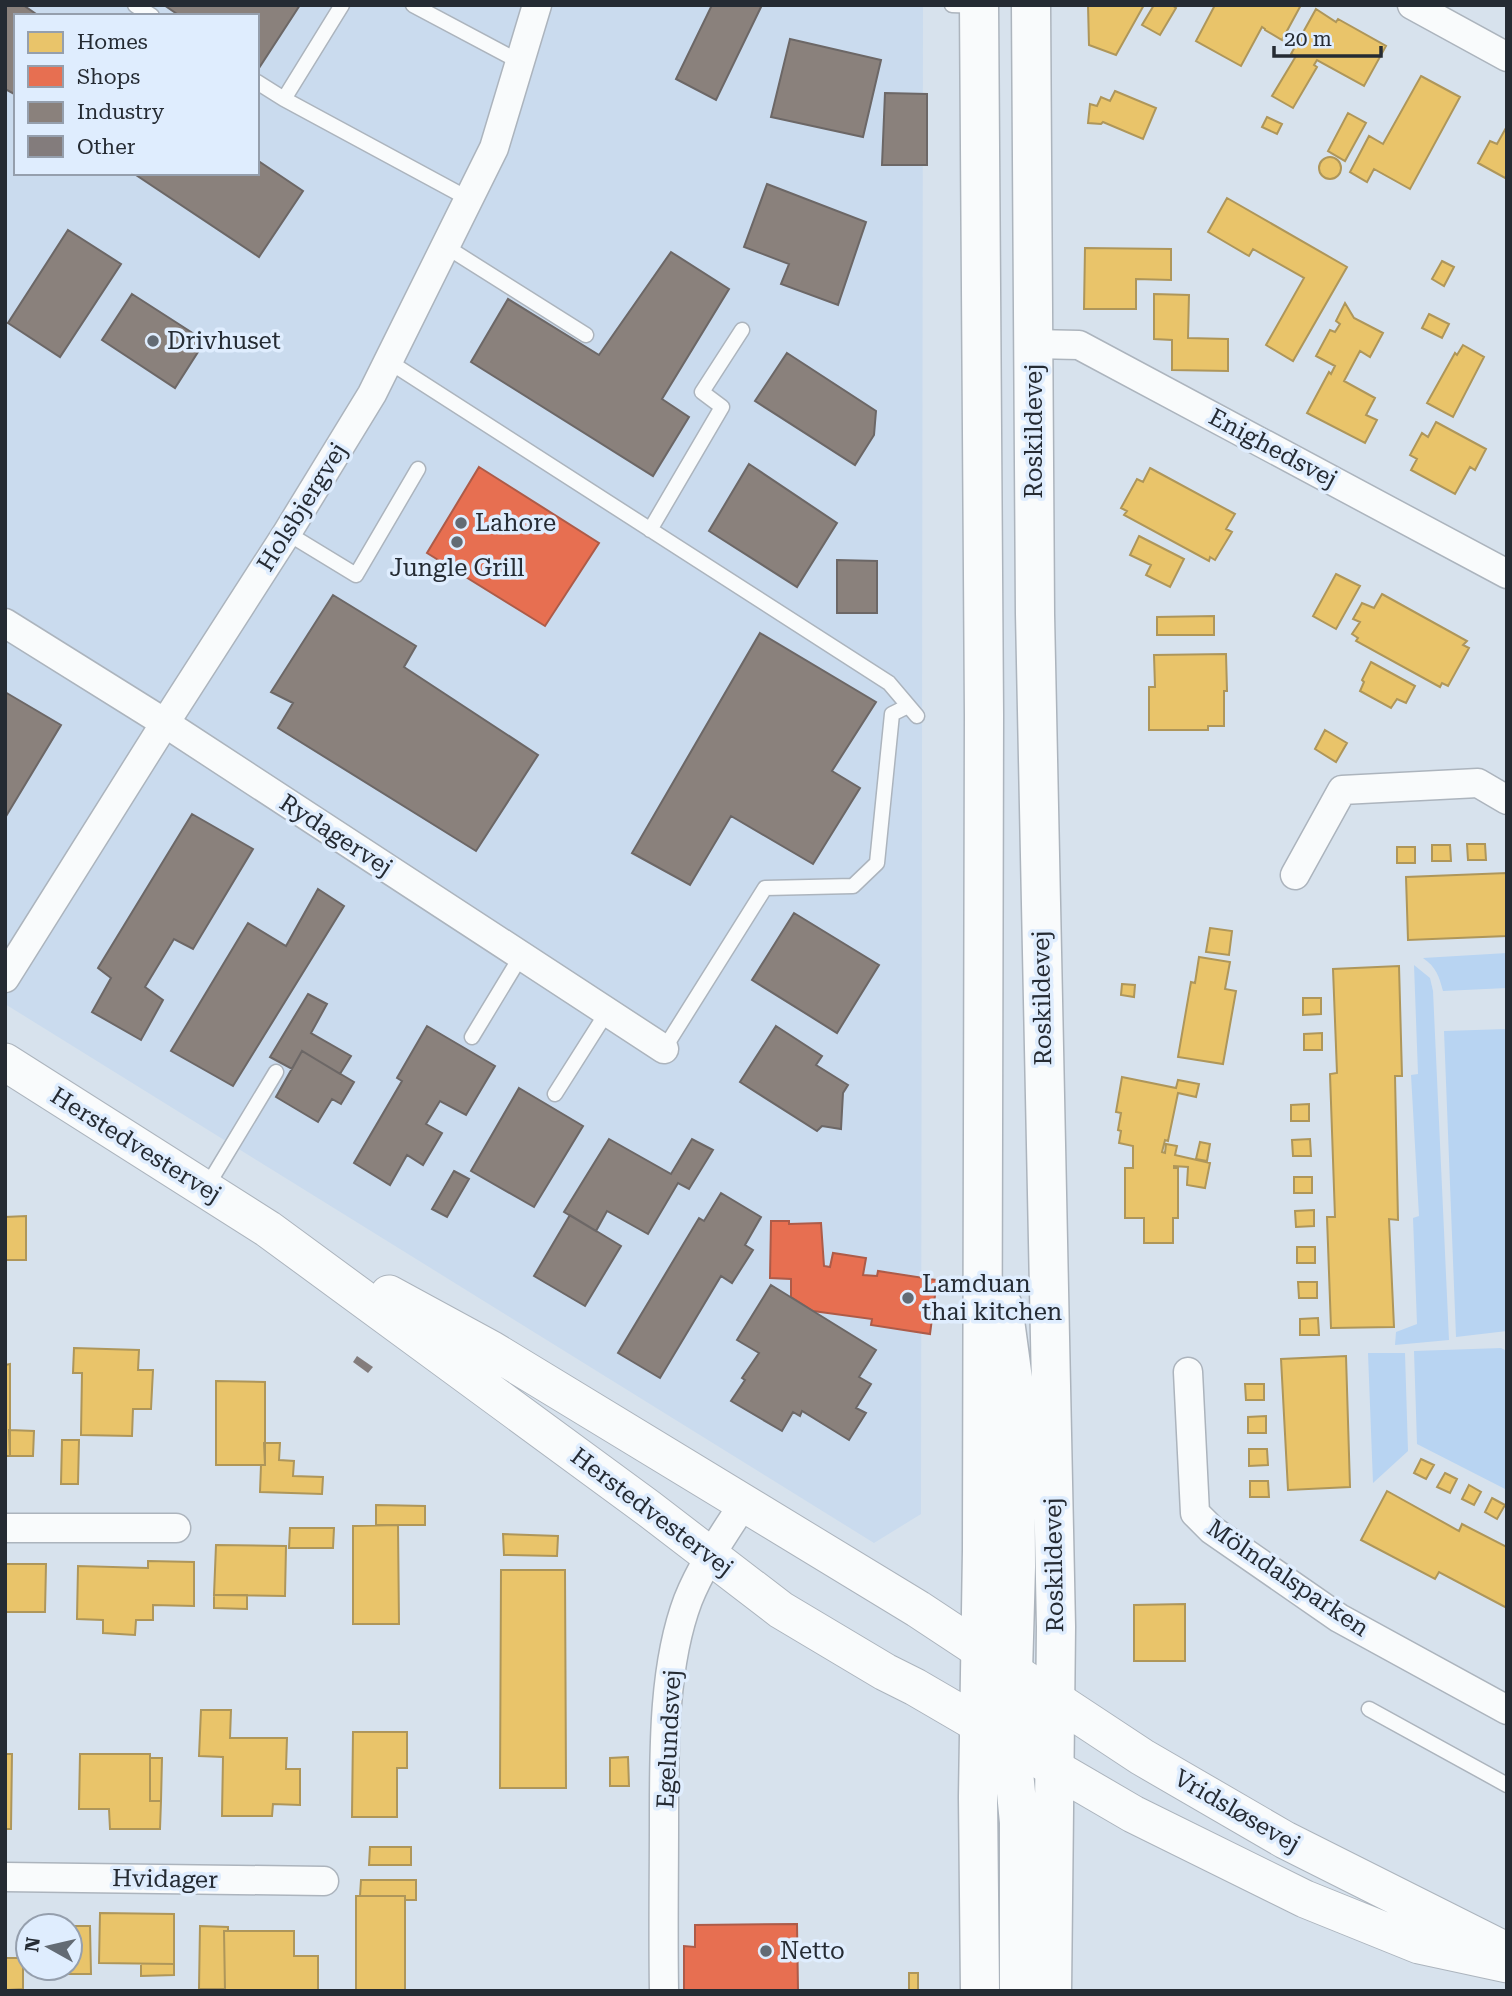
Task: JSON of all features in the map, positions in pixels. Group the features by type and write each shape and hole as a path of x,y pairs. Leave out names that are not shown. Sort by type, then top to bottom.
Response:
{"main road":[{"name":"Roskildevej","path":"1031,5 1038,777 1056,1627 1052,1991"},
{"path":"970,6 984,701 981,1650 995,1734 1019,1822 1019,1991"},
{"path":"983,1159 1014,1395 1016,1567 1013,1672 1054,1767"},
{"path":"980,1991 995,1734"}],"street":[{"name":"Holsbjergvej","path":"5,978 372,394 494,148 537,5"},
{"path":"1412,5 1507,57"},
{"name":"Enighedsvej","path":"1033,344 1079,345 1507,574"},
{"name":"Rydagervej","path":"5,624 165,723 664,1049"},
{"path":"1294,875 1342,790 1478,783 1507,800"},
{"name":"Herstedvestervej","path":"5,1062 268,1229 781,1610 1054,1767"},
{"name":"Herstedvestervej","path":"268,1229 492,1350 981,1650"},
{"name":"Mölndalsparken","path":"1188,1372 1195,1513 1212,1530 1339,1618 1507,1710"},
{"name":"Egelundsvej","path":"664,1991 664,1780 670,1677 688,1600 710,1555 744,1503"},
{"path":"5,1528 176,1528"},
{"name":"Vridsløsevej","path":"981,1650 1142,1757 1285,1840 1507,1952"},
{"name":"Vridsløsevej","path":"1054,1767 1133,1814 1305,1899 1419,1945 1507,1964"},
{"name":"Hvidager","path":"5,1877 324,1881"}],"lane":[{"path":"284,99 342,5"},
{"path":"413,5 520,62"},
{"path":"259,83 469,199"},
{"path":"445,246 586,335"},
{"path":"650,530 722,407 702,392 742,330"},
{"path":"388,361 889,683 912,711 892,714 877,863 853,886 765,888 664,1049"},
{"path":"286,533 356,575 418,469"},
{"path":"472,1037 521,956"},
{"path":"555,1094 607,1012"},
{"path":"205,1189 276,1072"},
{"path":"1369,1709 1507,1785"}],"shaded area":[{"path":"5,5 923,5 921,1514 874,1543 5,1004"},
{"path":"1507,953 1507,988 1443,991 1436,972 1423,958"},
{"path":"1414,965 1430,978 1433,991 1449,1340 1395,1345 1396,1332 1417,1324 1413,1218 1419,1216 1411,1075 1418,1074"},
{"path":"1507,1029 1507,1331 1456,1337 1444,1031"},
{"path":"1501,1348 1507,1351 1507,1490 1417,1444 1414,1351"},
{"path":"1368,1353 1405,1353 1408,1451 1373,1483"}],"building: Homes":[{"path":"1088,5 1144,5 1116,55 1089,45"},
{"path":"1154,5 1172,5 1176,8 1160,35 1142,25"},
{"path":"1215,5 1301,5 1282,40 1262,27 1241,66 1196,41"},
{"path":"1316,9 1336,22 1338,19 1386,46 1364,86 1317,60 1314,65 1317,67 1293,108 1272,96 1296,56 1291,54"},
{"path":"1421,76 1460,97 1410,189 1374,169 1367,182 1350,172 1369,136 1383,144"},
{"path":"1115,91 1156,108 1143,139 1103,122 1088,123 1090,104 1097,106 1101,97 1110,101"},
{"path":"1348,113 1366,123 1345,161 1328,151"},
{"path":"1267,117 1282,124 1277,134 1262,127"},
{"path":"1507,126 1507,179 1478,163 1490,141 1497,144"},
{"path":"1330,157 1338,160 1341,168 1338,176 1330,179 1322,176 1319,168 1322,160"},
{"path":"1227,198 1347,267 1293,361 1266,345 1304,278 1253,249 1249,256 1208,232"},
{"path":"1085,248 1171,249 1171,280 1136,279 1136,309 1084,309"},
{"path":"1442,261 1454,267 1444,286 1432,279"},
{"path":"1154,294 1189,295 1188,338 1228,339 1228,371 1172,370 1172,340 1154,339"},
{"path":"1345,303 1354,318 1383,333 1370,357 1360,351 1344,381 1375,398 1366,415 1377,420 1365,443 1307,413 1335,366 1316,356 1330,330 1335,332 1340,324 1336,321"},
{"path":"1429,314 1449,324 1442,338 1422,328"},
{"path":"1463,345 1484,357 1453,417 1427,403 1455,353 1457,355"},
{"path":"1436,422 1486,449 1475,470 1470,467 1455,494 1411,470 1417,459 1410,455 1422,433 1428,437"},
{"path":"1150,468 1235,514 1226,529 1232,532 1215,560 1210,557 1209,561 1124,515 1127,511 1121,508 1137,479 1143,482"},
{"path":"1139,536 1184,559 1170,587 1146,575 1151,565 1130,555"},
{"path":"1336,574 1360,586 1336,629 1313,616"},
{"path":"1382,594 1467,641 1463,645 1469,648 1448,686 1442,683 1440,687 1356,641 1358,638 1352,634 1360,622 1353,619 1362,603 1374,608"},
{"path":"1214,616 1214,635 1157,635 1157,617"},
{"path":"1226,654 1224,726 1208,726 1208,730 1149,730 1149,687 1155,687 1154,655"},
{"path":"1371,662 1415,686 1406,703 1397,699 1391,708 1360,691"},
{"path":"1325,730 1347,743 1336,762 1315,749"},
{"path":"1467,844 1485,844 1486,860 1468,860"},
{"path":"1432,845 1450,845 1451,861 1432,861"},
{"path":"1397,847 1415,847 1415,863 1397,863"},
{"path":"1507,873 1507,936 1408,940 1406,877"},
{"path":"1210,928 1232,931 1229,955 1206,952"},
{"path":"1199,957 1230,962 1225,989 1236,991 1223,1064 1178,1057 1191,982 1195,983"},
{"path":"1399,966 1402,1076 1395,1076 1398,1220 1389,1219 1394,1327 1331,1328 1327,1217 1335,1217 1330,1074 1337,1073 1333,969"},
{"path":"1122,984 1135,985 1134,997 1121,995"},
{"path":"1303,998 1321,998 1321,1014 1303,1015"},
{"path":"1322,1033 1322,1050 1304,1050 1304,1034"},
{"path":"1122,1077 1176,1088 1178,1080 1199,1084 1196,1097 1178,1093 1168,1141 1165,1140 1162,1152 1165,1153 1166,1144 1177,1146 1175,1155 1210,1163 1205,1188 1187,1185 1188,1167 1174,1166 1178,1168 1178,1218 1173,1218 1173,1243 1144,1243 1144,1218 1125,1218 1125,1168 1133,1168 1133,1146 1119,1143 1121,1113 1116,1112"},
{"path":"1309,1104 1309,1121 1291,1121 1291,1105"},
{"path":"1310,1139 1311,1156 1293,1156 1292,1140"},
{"path":"1200,1142 1210,1144 1207,1161 1196,1159"},
{"path":"1294,1177 1312,1177 1312,1193 1294,1193"},
{"path":"1314,1210 1314,1226 1296,1227 1295,1211"},
{"path":"26,1216 26,1260 5,1260 5,1217"},
{"path":"1297,1247 1315,1247 1315,1263 1297,1263"},
{"path":"1298,1282 1317,1282 1317,1298 1299,1298"},
{"path":"1318,1318 1319,1335 1300,1335 1300,1319"},
{"path":"74,1348 139,1350 138,1370 153,1370 151,1409 133,1409 132,1436 81,1435 82,1373 73,1373"},
{"path":"1346,1356 1350,1487 1288,1490 1281,1359"},
{"path":"10,1364 10,1456 5,1456 5,1365"},
{"path":"216,1381 265,1382 265,1465 216,1465"},
{"path":"1245,1384 1264,1384 1264,1400 1246,1400"},
{"path":"1266,1416 1266,1433 1248,1433 1248,1417"},
{"path":"9,1430 34,1431 33,1456 10,1456"},
{"path":"62,1440 79,1440 78,1484 61,1484"},
{"path":"264,1443 280,1443 279,1460 294,1461 293,1476 323,1477 322,1494 260,1492 261,1465 265,1465"},
{"path":"1249,1449 1267,1449 1268,1465 1249,1466"},
{"path":"1421,1459 1434,1465 1426,1479 1414,1473"},
{"path":"1445,1473 1457,1479 1450,1493 1437,1487"},
{"path":"1250,1481 1268,1481 1269,1497 1250,1497"},
{"path":"1469,1485 1481,1492 1474,1505 1462,1499"},
{"path":"1387,1491 1459,1531 1462,1524 1507,1547 1507,1608 1439,1572 1435,1579 1361,1540"},
{"path":"1492,1498 1505,1505 1497,1519 1485,1512"},
{"path":"376,1505 425,1506 425,1525 376,1525"},
{"path":"398,1525 399,1624 353,1624 353,1526"},
{"path":"290,1528 334,1528 333,1548 289,1548"},
{"path":"503,1534 558,1536 557,1556 504,1555"},
{"path":"216,1545 286,1546 285,1596 214,1595"},
{"path":"148,1561 194,1562 194,1606 153,1605 153,1620 136,1620 135,1635 103,1633 103,1620 77,1619 78,1566 148,1568"},
{"path":"5,1564 46,1564 45,1612 5,1612"},
{"path":"501,1570 565,1570 566,1788 500,1788"},
{"path":"214,1595 247,1595 247,1609 214,1608"},
{"path":"1185,1604 1185,1661 1134,1661 1134,1605"},
{"path":"201,1710 231,1710 230,1738 287,1738 286,1769 300,1769 300,1805 273,1804 272,1816 222,1816 223,1757 199,1756"},
{"path":"353,1732 407,1732 407,1768 397,1768 397,1817 352,1817"},
{"path":"5,1754 12,1754 11,1829 5,1829"},
{"path":"80,1754 150,1754 150,1801 161,1801 160,1829 110,1829 109,1809 79,1809"},
{"path":"628,1757 629,1786 610,1786 610,1758"},
{"path":"150,1758 162,1758 161,1801 150,1801"},
{"path":"370,1847 411,1847 411,1865 369,1865"},
{"path":"361,1880 416,1880 416,1900 405,1900 405,1896 360,1896"},
{"path":"356,1896 405,1896 405,1991 356,1991"},
{"path":"100,1913 174,1914 174,1964 99,1963"},
{"path":"84,1926 90,1926 91,1974 84,1974"},
{"path":"200,1926 228,1927 228,1931 224,1931 225,1989 199,1989"},
{"path":"224,1931 294,1931 294,1956 318,1956 318,1991 225,1991"},
{"path":"6,1958 14,1958 14,1982 23,1982 23,1989 6,1990"},
{"path":"141,1964 174,1964 174,1975 141,1976"},
{"path":"909,1973 918,1973 918,1991 909,1991"}],"building: Shops":[{"path":"479,467 599,543 545,626 427,553"},
{"path":"771,1221 789,1221 789,1224 821,1223 824,1266 830,1267 833,1253 866,1258 863,1275 877,1276 878,1271 937,1280 930,1334 871,1325 872,1319 813,1311 791,1297 791,1279 770,1278"},
{"path":"797,1924 798,1991 684,1991 684,1946 695,1947 695,1925"}],"building: Industry":[{"path":"5,5 23,5 36,14 14,14 14,94 5,89"},
{"path":"164,5 300,5 259,68 259,14 177,14"},
{"path":"712,5 762,5 716,100 676,79"},
{"path":"790,39 881,60 863,137 771,117"},
{"path":"885,93 927,94 927,165 882,165"},
{"path":"259,161 303,191 259,257 136,175 259,175"},
{"path":"767,184 866,222 838,305 781,284 789,264 744,247"},
{"path":"68,230 121,264 60,357 8,323"},
{"path":"671,252 729,289 662,399 689,417 653,476 471,362 508,299 599,355"},
{"name":"Drivhuset","path":"132,294 205,341 175,388 102,340"},
{"path":"787,353 876,411 874,435 855,465 755,401"},
{"path":"749,464 837,523 797,587 709,531"},
{"path":"837,560 877,561 877,613 837,613"},
{"path":"333,595 416,646 404,667 538,755 476,851 278,728 293,703 271,692"},
{"path":"760,633 876,702 832,771 860,788 813,864 731,816 690,885 632,853"},
{"path":"5,692 61,725 5,818"},
{"path":"192,814 253,849 193,949 174,939 145,987 163,1000 141,1040 92,1012 111,978 98,968"},
{"path":"318,889 344,906 233,1086 171,1051 248,923 286,946"},
{"path":"794,913 879,965 837,1033 752,980"},
{"path":"308,994 327,1004 311,1033 351,1056 340,1074 302,1051 292,1069 270,1057"},
{"path":"427,1026 495,1066 466,1115 440,1101 426,1124 442,1133 423,1165 407,1155 390,1185 354,1163 402,1081 397,1078"},
{"path":"776,1026 822,1056 816,1065 848,1085 843,1093 841,1129 822,1126 817,1131 740,1082"},
{"path":"302,1051 354,1082 341,1104 332,1099 318,1122 276,1097"},
{"path":"519,1088 583,1126 534,1207 471,1171"},
{"path":"609,1139 671,1174 692,1139 713,1150 689,1189 678,1183 648,1234 607,1211 596,1231 564,1212"},
{"path":"454,1171 469,1179 447,1217 432,1209"},
{"path":"721,1193 761,1217 745,1245 753,1250 732,1283 721,1276 660,1378 618,1353 699,1218 704,1221"},
{"path":"570,1215 621,1246 585,1306 534,1276"},
{"path":"771,1285 876,1350 859,1377 871,1384 856,1408 866,1413 849,1440 802,1411 800,1416 793,1412 782,1431 731,1401 759,1353 737,1340"}],"building: Other":[{"path":"357,1356 373,1367 368,1373 353,1362"}],"place":[{"name":"Drivhuset","path":"153,341"},
{"name":"Lahore","path":"461,523"},
{"name":"Jungle Grill","path":"457,542"},
{"name":"Lamduan thai kitchen","path":"908,1298"},
{"name":"Netto","path":"766,1951"}]}
